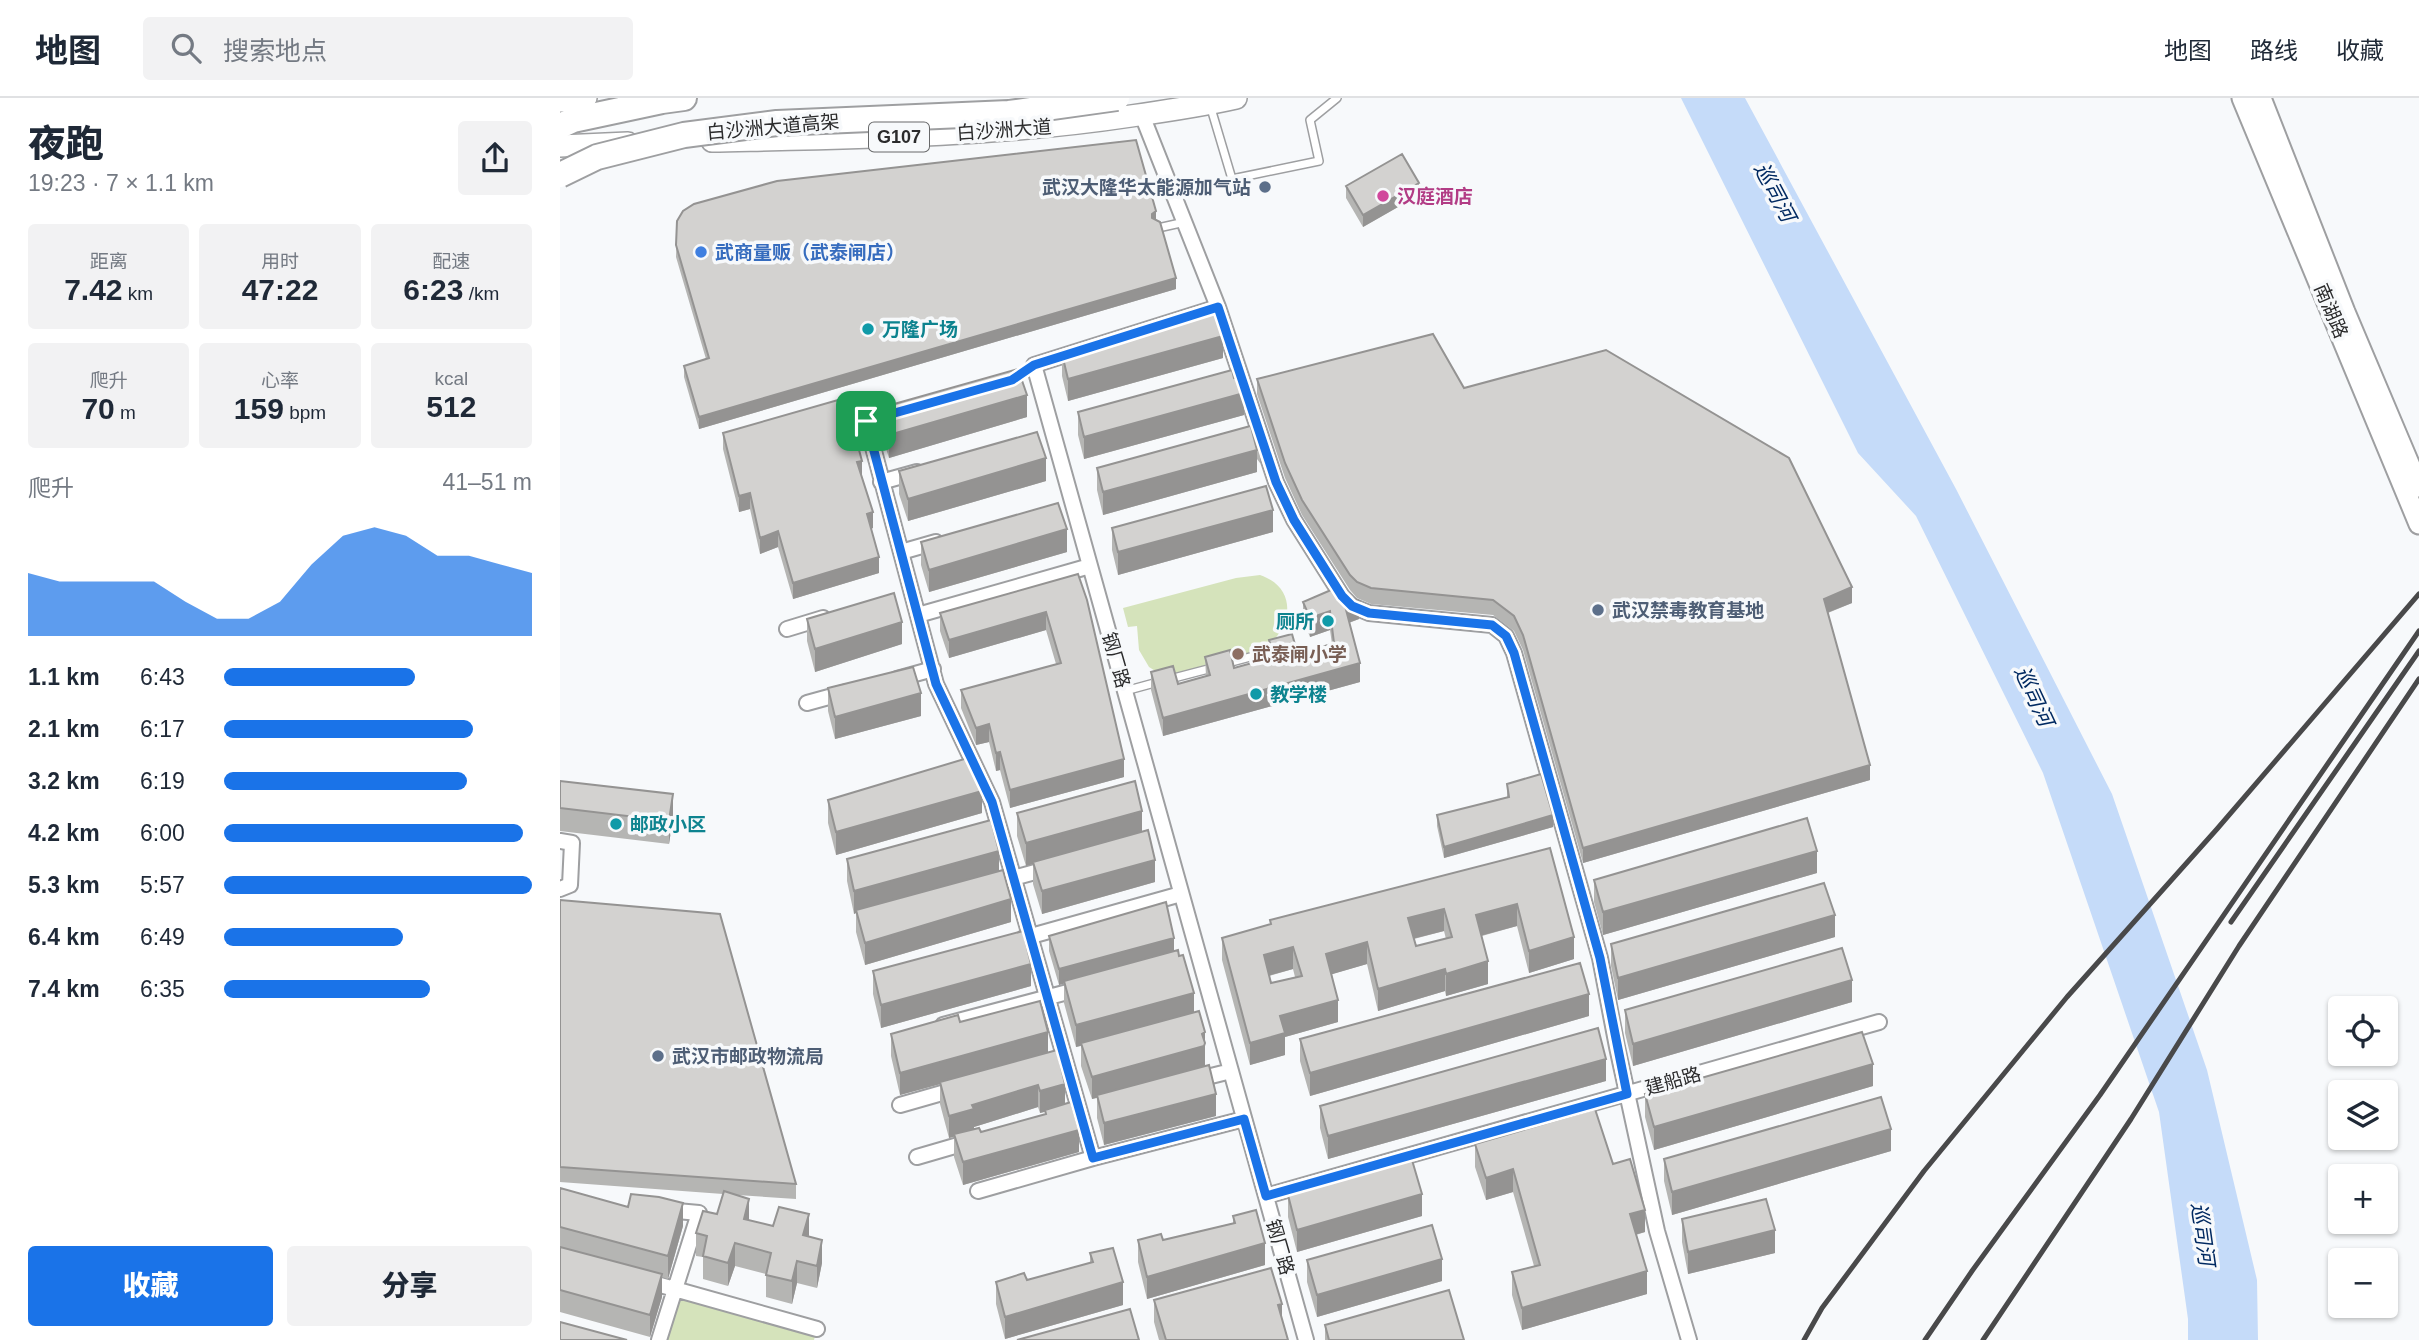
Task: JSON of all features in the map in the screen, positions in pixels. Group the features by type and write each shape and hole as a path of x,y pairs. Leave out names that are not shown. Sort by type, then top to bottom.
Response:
{"highway":[{"path":"560,126 573,120 684,98"},
{"name":"白沙洲大道高架","path":"560,175 597,157 684,135 777,123 1009,113 1117,98"}],"main road":[{"path":"560,101 586,98"},
{"name":"白沙洲大道","path":"560,146 885,138 1064,126 1236,98"},
{"name":"南湖路","path":"2242,98 2419,524"},
{"name":"南湖路","path":"2261,98 2340,299 2419,487"}],"street":[{"path":"1142,115 1218,307 1276,482 1294,520 1342,596 1352,606 1369,613 1492,625 1506,636 1514,653 1600,958 1657,1231 1689,1340"},
{"name":"钢厂路","path":"1218,307 1029,368 1066,506 1090,566 1125,691 1146,790 1159,838 1181,894 1193,959 1210,1020 1230,1071 1306,1340"},
{"path":"919,406 866,421 901,552 905,594 918,615 936,684 992,802 1093,1158"},
{"path":"881,482 934,467"},
{"path":"901,552 954,537"},
{"path":"918,615 1090,566"},
{"path":"787,629 837,614"},
{"path":"883,683 933,670"},
{"path":"807,703 858,690"},
{"path":"560,841 572,843 570,885 560,889"},
{"path":"988,886 1065,864"},
{"path":"1004,944 1181,894"},
{"path":"935,1028 1099,984"},
{"name":"建船路","path":"1266,1196 1879,1022"},
{"path":"1180,1084 1230,1071"},
{"path":"900,1105 964,1087"},
{"path":"978,1191 1244,1119"},
{"path":"917,1157 992,1135"},
{"path":"657,1209 699,1213 659,1340"},
{"path":"637,1279 817,1328"}],"lane":[{"path":"1209,104 1232,179 1319,161 1310,120 1337,98"},
{"path":"1158,228 1185,222"},
{"path":"1125,691 1287,647"}],"green space":[{"path":"1260,575 1281,589 1287,608 1281,630 1265,648 1176,674 1157,672 1149,667 1139,650 1137,626 1128,627 1123,608 1236,578"},
{"path":"675,1289 817,1329 814,1340 659,1340"}],"water":[{"name":"巡司河","path":"1681,98 1745,98 1956,489 2112,794 2207,1070 2257,1280 2258,1340 2188,1340 2188,1319 2159,1112 2043,773 1916,516 1858,453"}],"building":[{"name":"万隆广场","path":"1136,140 1156,211 1152,218 1160,222 1176,278 699,417 684,366 709,358 676,245 677,221 683,211 694,204 777,181"},
{"name":"汉庭酒店","path":"1402,154 1419,183 1363,215 1346,186"},
{"path":"1216,312 1223,336 1068,379 1062,354"},
{"name":"武汉禁毒教育基地","path":"1433,334 1464,388 1606,350 1789,458 1852,587 1824,599 1870,765 1583,848 1523,635 1514,616 1493,600 1371,588 1357,582 1302,500 1285,463 1257,379"},
{"path":"1018,369 1027,395 889,435 880,408"},
{"path":"1232,370 1244,393 1084,437 1078,412"},
{"path":"845,398 862,461 857,462 873,512 867,514 879,557 793,583 778,531 760,538 750,493 739,496 723,433"},
{"path":"1254,425 1260,441 1251,427 1257,450 1103,492 1097,468"},
{"path":"1037,432 1046,458 908,499 899,471"},
{"path":"1266,486 1273,510 1118,552 1112,528"},
{"path":"1058,503 1067,529 929,570 921,542"},
{"path":"1078,574 1087,600 1124,759 1010,790 1000,752 996,753 989,724 976,728 961,690 1061,663 1046,612 949,640 940,613"},
{"path":"1338,587 1359,601 1345,606 1360,663 1163,718 1151,672 1173,666 1178,684 1210,675 1205,657 1230,650 1234,668 1274,657 1269,640 1292,634 1298,655 1334,643 1330,611 1310,618 1303,602"},
{"path":"894,593 902,622 815,649 807,619"},
{"path":"913,667 921,693 835,717 828,688"},
{"path":"971,757 982,791 836,832 828,800"},
{"path":"1541,774 1553,815 1444,847 1437,815 1509,797 1507,784"},
{"path":"560,781 673,794 669,821 560,808"},
{"path":"1135,781 1142,811 1026,843 1017,813"},
{"path":"1807,818 1817,851 1603,912 1594,880"},
{"path":"991,820 999,851 854,891 847,859"},
{"path":"1148,830 1155,860 1042,891 1033,862"},
{"path":"1550,848 1574,937 1529,951 1517,904 1476,915 1488,961 1446,974 1445,969 1378,989 1367,942 1326,954 1338,1000 1280,1016 1285,1033 1250,1043 1222,938 1271,924 1270,920","holes":["1444,909 1452,937 1416,946 1408,918","1293,947 1302,976 1271,983 1264,955"]},
{"path":"1003,870 1011,899 865,943 856,910"},
{"path":"1824,883 1835,915 1618,978 1611,944"},
{"name":"武汉市邮政物流局","path":"560,900 720,914 796,1184 560,1167"},
{"path":"1166,902 1174,938 1059,969 1049,936"},
{"path":"1023,931 1031,964 881,1005 873,971"},
{"path":"1842,948 1852,980 1633,1044 1625,1010"},
{"path":"1178,950 1179,956 1183,955 1194,993 1076,1025 1064,981"},
{"path":"1580,963 1589,994 1310,1073 1300,1039"},
{"path":"1040,1001 1048,1032 900,1073 891,1034 958,1015 960,1022"},
{"path":"1199,1011 1205,1032 1202,1034 1204,1046 1092,1077 1081,1043"},
{"path":"1598,1028 1606,1059 1328,1136 1320,1106"},
{"path":"1862,1032 1873,1064 1654,1127 1645,1094"},
{"path":"1057,1050 1065,1084 1040,1091 1038,1085 972,1105 974,1109 949,1116 940,1082"},
{"path":"1209,1065 1216,1094 1104,1123 1097,1095"},
{"path":"1881,1097 1891,1129 1672,1192 1664,1159"},
{"path":"1071,1102 1079,1130 963,1162 954,1134 979,1128 981,1132 1046,1114 1045,1110"},
{"path":"1595,1109 1613,1164 1630,1159 1645,1210 1630,1214 1647,1271 1522,1308 1512,1272 1540,1265 1513,1169 1486,1178 1475,1144"},
{"path":"1412,1160 1422,1194 1297,1230 1288,1195"},
{"path":"560,1188 628,1207 631,1194 683,1203 668,1256 560,1227"},
{"path":"724,1191 749,1199 744,1219 773,1226 779,1207 809,1214 803,1235 822,1240 817,1266 797,1261 792,1281 766,1275 771,1253 735,1243 728,1263 703,1256 707,1236 696,1233 703,1211 717,1214"},
{"path":"1766,1199 1775,1230 1688,1252 1682,1219"},
{"path":"1256,1210 1265,1243 1147,1277 1138,1240 1161,1234 1163,1240 1235,1223 1233,1216"},
{"path":"1432,1225 1442,1259 1317,1295 1307,1260"},
{"path":"560,1247 662,1274 650,1315 560,1290"},
{"path":"1113,1248 1123,1282 1005,1317 996,1282 1024,1273 1027,1280 1093,1262 1090,1253"},
{"path":"1271,1268 1282,1304 1278,1305 1288,1340 1166,1340 1154,1300"},
{"path":"1449,1290 1464,1340 1329,1340 1325,1325"},
{"path":"1130,1309 1139,1340 1017,1340"},
{"path":"560,1322 627,1340 560,1340"}],"railway":[{"path":"1804,1340 1822,1308 1924,1171 2067,997 2217,829 2419,594"},
{"path":"1925,1340 2100,1095 2419,631"},
{"path":"2231,922 2419,651"},
{"path":"1983,1340 2131,1119 2239,946 2419,679"}],"place":[{"name":"武汉大隆华太能源加气站","path":"1265,187"},
{"name":"汉庭酒店","path":"1383,196"},
{"name":"武商量贩（武泰闸店）","path":"701,252"},
{"name":"万隆广场","path":"868,329"},
{"name":"武汉禁毒教育基地","path":"1598,610"},
{"name":"厕所","path":"1328,621"},
{"name":"武泰闸小学","path":"1238,654"},
{"name":"教学楼","path":"1256,694"},
{"name":"邮政小区","path":"616,824"},
{"name":"武汉市邮政物流局","path":"658,1056"}],"route":[{"path":"1218,307 1276,482 1294,520 1342,596 1352,606 1369,613 1492,625 1506,636 1514,653 1600,958 1627,1094 1266,1196 1244,1119 1093,1158 992,802 936,684 866,421 1012,380 1034,365 1218,307"}]}
